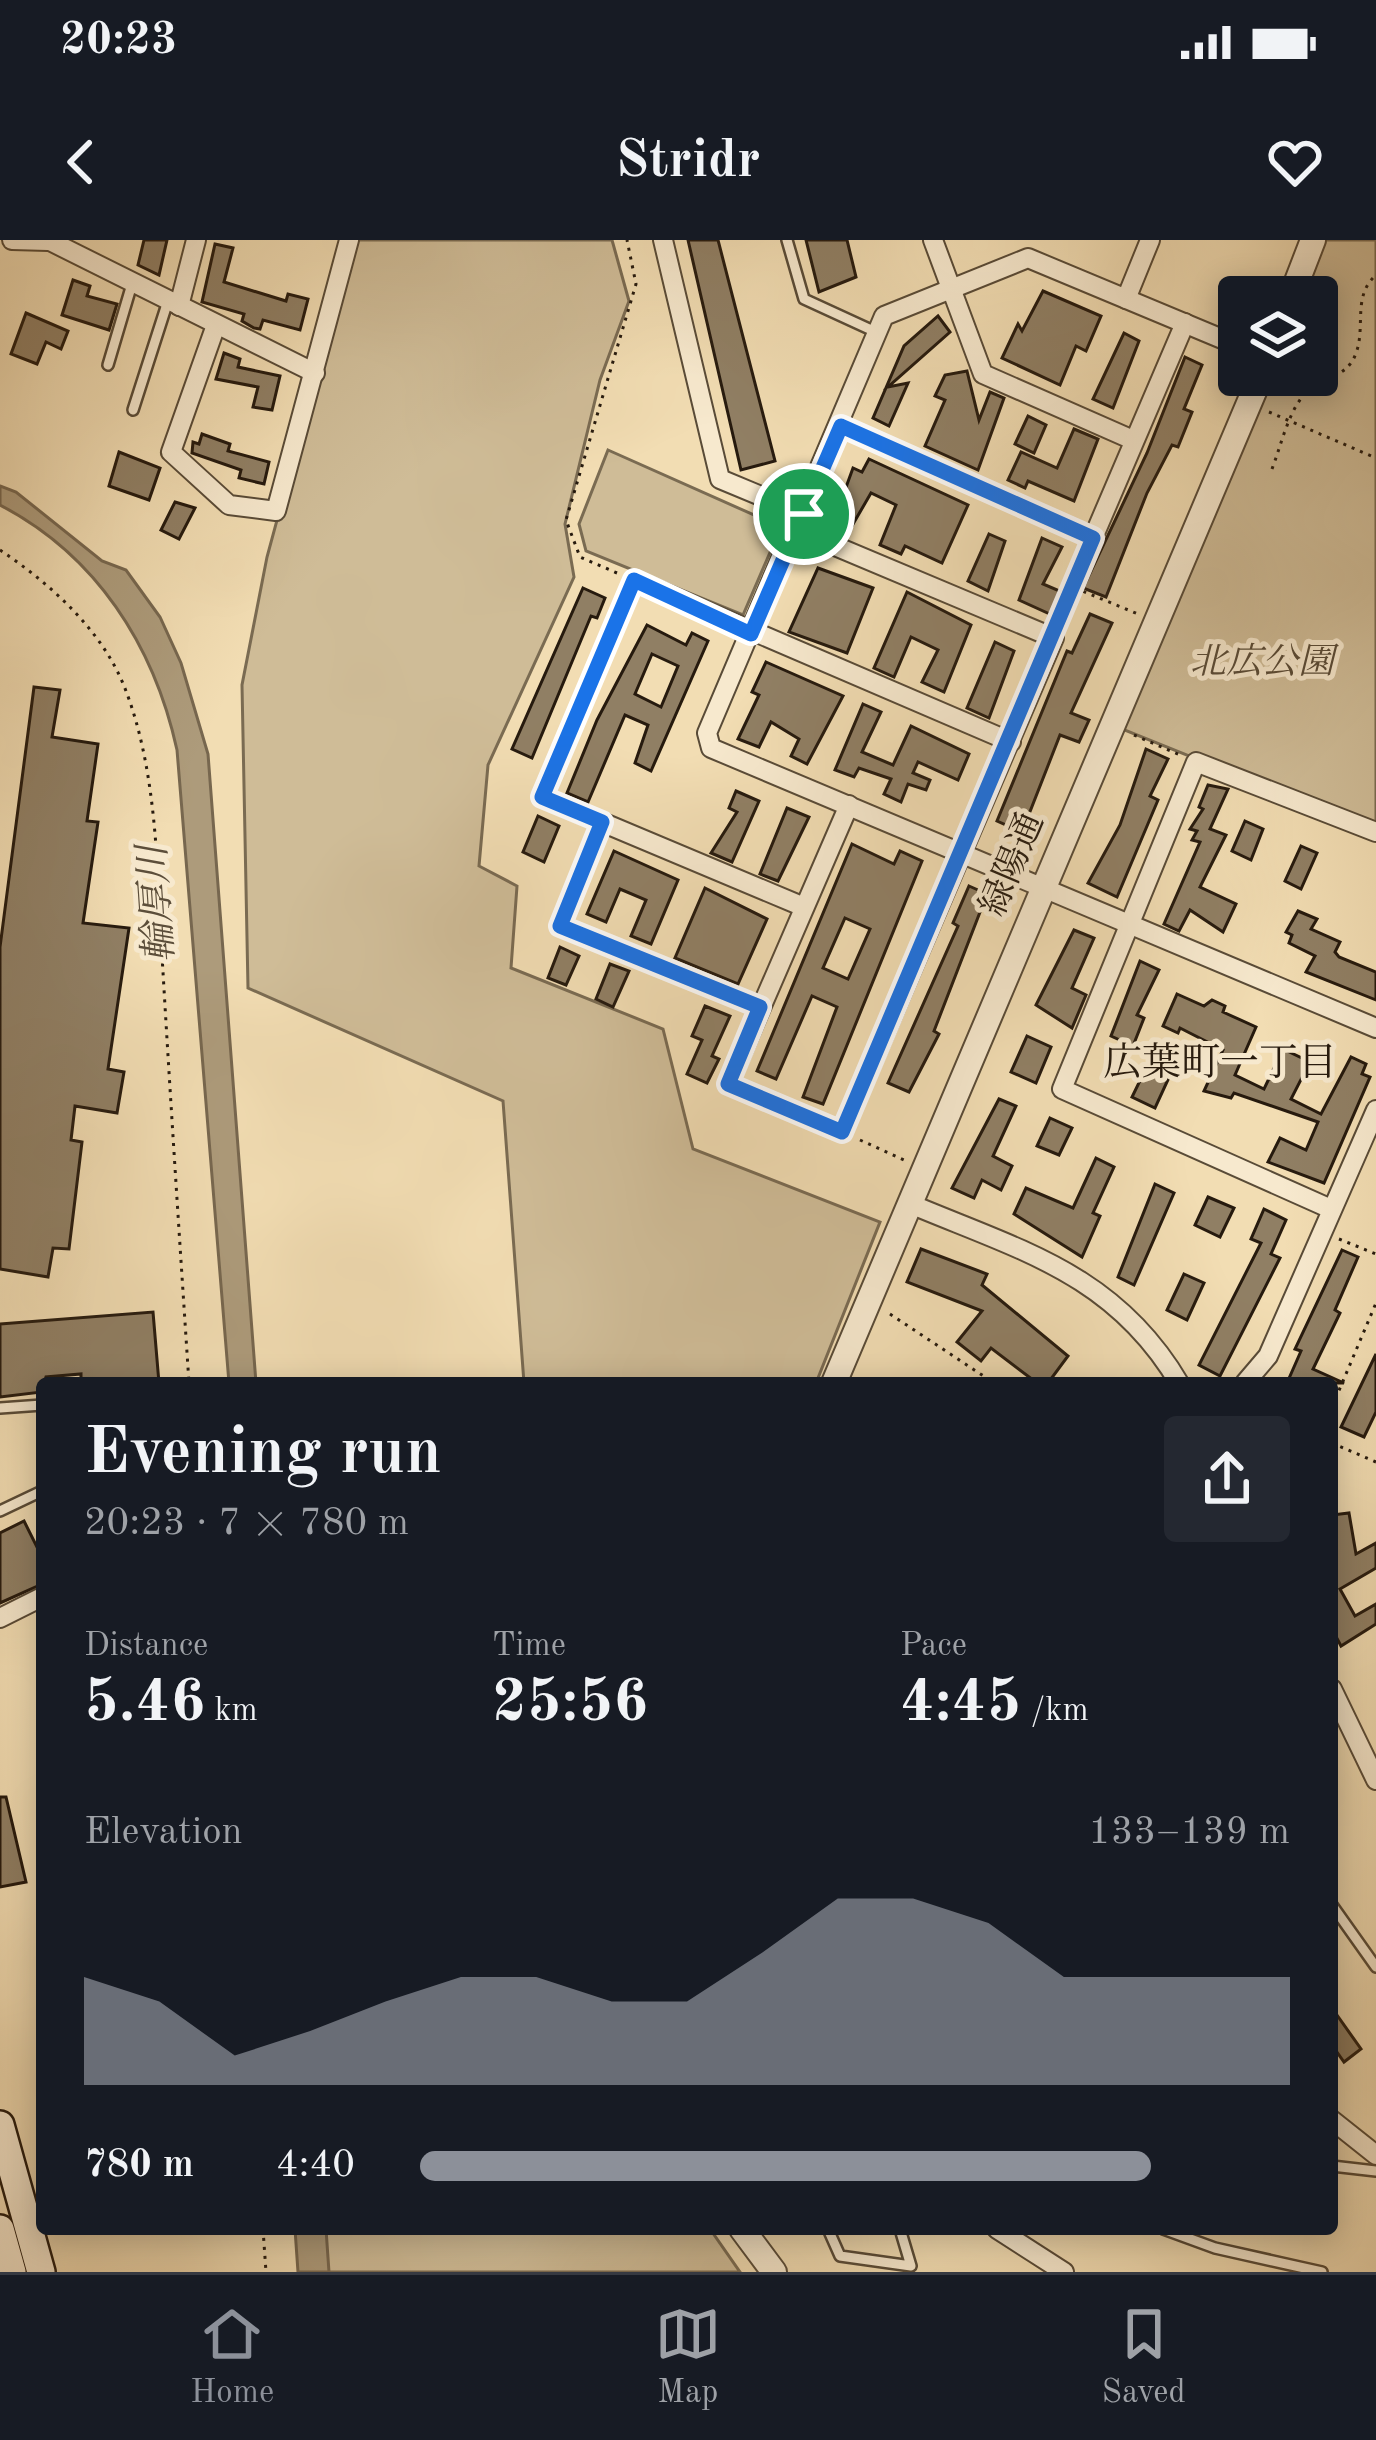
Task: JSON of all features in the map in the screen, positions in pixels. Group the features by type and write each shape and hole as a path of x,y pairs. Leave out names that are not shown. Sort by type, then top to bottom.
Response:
{"main road":[{"path":"0,2125 41,2272"},
{"path":"0,2229 12,2272"}],"street":[{"path":"12,240 48,241 315,373"},
{"path":"174,303 196,240"},
{"path":"216,325 171,452 229,505 276,511 349,240"},
{"path":"663,240 720,478 801,522 1054,638 842,1132 728,1084 849,806"},
{"path":"933,240 983,374 1133,440"},
{"path":"1126,299 1150,240"},
{"path":"1299,276 1313,240"},
{"path":"1218,337 1028,258 884,316 801,522 707,733 711,748 1376,1028"},
{"path":"841,426 1093,538 1185,323"},
{"name":"緑陽通","path":"836,1377 1252,396"},
{"path":"804,907 542,797 634,580 1011,742"},
{"path":"1330,1209 1062,1089 1196,762 1376,832"},
{"path":"602,822 560,926 760,1007"},
{"path":"1250,1377 1268,1356 1376,1110"},
{"path":"908,1203 1088,1282 1125,1312 1174,1377"},
{"path":"0,1618 36,1600"},
{"path":"1338,1701 1375,1776"},
{"path":"1338,2125 1376,2155"},
{"path":"746,2235 774,2272"},
{"path":"1006,2235 1064,2272"}],"lane":[{"path":"787,240 804,299 878,333"},
{"path":"108,364 133,283"},
{"path":"134,410 174,303"},
{"path":"0,1408 36,1405"},
{"path":"0,1511 36,1494"},
{"path":"1338,1913 1376,1967"},
{"path":"1338,2167 1376,2171"},
{"path":"831,2235 840,2256 926,2272"},
{"path":"902,2235 911,2266"},
{"path":"1179,2235 1215,2248 1322,2272"}],"path":[{"path":"627,240 636,284 566,520 580,557 634,580"},
{"path":"1272,469 1304,394 1348,371 1358,350 1360,303 1366,283 1376,274"},
{"path":"1269,412 1374,454"},
{"path":"1054,638 1093,538"},
{"path":"0,550 64,600 100,644 125,687 143,742 156,865 189,1377"},
{"path":"1074,587 1140,615"},
{"path":"1132,734 1196,762"},
{"path":"842,1132 910,1162"},
{"path":"1321,1231 1376,1254"},
{"path":"868,1300 985,1377"},
{"path":"1338,1393 1376,1303"},
{"path":"1338,1446 1376,1462"},
{"path":"263,2235 266,2272"}],"green space":[{"path":"353,240 612,240 629,301 600,380 565,524 574,577 488,765 479,866 517,886 511,968 663,1029 693,1149 880,1222 818,1377 524,1377 503,1101 248,988 242,685 267,557"},
{"name":"北広公園","path":"1313,240 1376,240 1376,831 1112,725 1252,396 1338,396 1338,276 1299,276"},
{"path":"608,450 781,527 743,615 586,551 579,524"},
{"path":"315,2235 714,2235 740,2272 318,2272"}],"shaded area":[{"path":"0,486 16,492 102,561 126,570 160,617 181,663 208,754 256,1377 229,1377 177,750 167,711 136,640 92,577 65,550 0,505"},
{"path":"295,2235 326,2235 329,2272 298,2272"}],"building":[{"path":"144,240 167,240 159,275 138,265"},
{"path":"688,240 718,240 775,461 741,470"},
{"path":"806,240 847,240 856,277 819,292"},
{"path":"215,244 233,248 224,282 286,301 288,294 308,299 300,330 263,320 260,329 254,328 242,321 244,314 202,302"},
{"path":"73,280 90,286 87,296 117,304 109,330 62,315"},
{"path":"1043,291 1101,316 1086,351 1076,346 1060,385 1002,358 1018,324 1022,331"},
{"path":"26,313 68,331 61,349 46,342 37,364 11,354"},
{"path":"938,316 950,332 888,387 908,383 889,426 873,418 904,346"},
{"path":"1124,333 1139,341 1113,408 1093,399"},
{"path":"224,353 240,359 238,367 280,376 272,410 253,407 258,387 216,379"},
{"path":"1185,357 1202,365 1184,409 1192,412 1178,447 1172,445 1147,493 1106,597 1083,588 1147,453"},
{"path":"967,371 979,420 990,392 1004,398 978,470 925,446 945,400 935,396 945,375"},
{"path":"1028,416 1046,425 1034,453 1015,444"},
{"path":"1074,429 1098,439 1074,501 1028,481 1025,488 1008,480 1021,452 1057,468"},
{"path":"202,434 230,444 228,451 269,462 264,484 239,478 241,470 192,453 193,442 199,444"},
{"path":"119,452 160,468 149,500 109,486"},
{"path":"869,459 968,505 942,563 905,546 901,554 880,545 896,505 871,493 849,531 833,523 853,468 862,472"},
{"path":"175,502 195,508 179,539 161,530"},
{"path":"989,534 1005,541 988,591 968,581"},
{"path":"1042,538 1062,547 1043,584 1062,592 1052,615 1019,600"},
{"path":"818,568 873,588 847,653 789,632"},
{"path":"583,588 605,598 597,618 591,616 532,758 512,749"},
{"path":"907,592 971,625 944,692 922,682 938,650 911,637 894,677 874,668"},
{"path":"1090,614 1112,623 1071,713 1089,720 1079,742 1060,735 1022,832 997,821 1067,651 1072,653"},
{"path":"647,625 686,645 692,633 708,641 651,771 635,763 648,725 625,715 588,802 567,793 597,720","holes":["652,654 678,666 661,707 635,694"]},
{"path":"995,642 1014,651 989,718 967,708"},
{"path":"766,662 843,696 807,764 791,756 799,739 771,722 759,747 738,739 759,695 752,692"},
{"path":"34,687 60,690 52,737 98,744 87,821 98,822 83,923 129,928 108,1069 124,1072 117,1113 75,1106 71,1140 82,1142 69,1249 53,1248 48,1277 0,1269 0,947"},
{"path":"863,704 881,712 862,752 893,765 911,726 969,754 958,780 918,762 913,773 930,780 926,790 908,784 901,802 884,794 891,779 859,768 854,777 835,770"},
{"path":"1146,749 1168,759 1150,796 1158,800 1117,897 1088,883 1120,825"},
{"path":"1208,785 1228,789 1210,829 1226,835 1200,887 1236,904 1223,932 1190,910 1179,931 1164,924 1200,842 1192,840 1197,831 1190,829 1203,809 1199,807"},
{"path":"736,791 759,801 732,862 711,853 737,812 729,808"},
{"path":"787,808 809,817 778,881 760,874"},
{"path":"538,816 559,826 544,862 523,852"},
{"path":"1245,821 1263,829 1251,860 1232,851"},
{"path":"852,844 894,864 900,851 922,861 823,1104 803,1097 837,1007 812,996 776,1079 757,1071","holes":["845,918 870,929 848,979 823,968"]},
{"path":"1301,846 1317,853 1301,889 1285,881"},
{"path":"614,851 678,880 651,944 631,936 646,900 620,889 606,922 587,914"},
{"path":"969,886 987,894 934,1031 939,1034 909,1092 888,1083 958,926 953,923"},
{"path":"705,888 767,919 738,984 675,958"},
{"path":"1298,911 1317,919 1311,929 1340,942 1335,952 1339,957 1376,972 1376,1000 1306,972 1315,956 1289,943 1292,935 1286,932"},
{"path":"1074,930 1094,938 1072,988 1086,995 1072,1028 1036,1005"},
{"path":"560,947 579,956 566,985 548,978"},
{"path":"1140,961 1159,970 1137,1015 1144,1018 1133,1046 1111,1036"},
{"path":"610,964 629,971 613,1007 596,999"},
{"path":"1177,994 1204,1006 1212,1000 1225,1006 1223,1012 1256,1027 1235,1075 1264,1089 1283,1049 1310,1062 1291,1099 1321,1114 1351,1057 1366,1064 1362,1074 1370,1077 1324,1183 1268,1162 1280,1138 1306,1150 1318,1122 1234,1093 1231,1098 1204,1091 1223,1050 1180,1028 1178,1033 1163,1026"},
{"path":"705,1006 730,1016 712,1056 719,1059 707,1083 687,1074 702,1040 692,1036"},
{"path":"1027,1036 1051,1047 1036,1083 1011,1072"},
{"path":"1150,1060 1172,1071 1155,1108 1132,1097"},
{"path":"999,1099 1016,1106 993,1156 1012,1166 1001,1190 982,1180 974,1198 952,1188"},
{"path":"1050,1118 1072,1128 1059,1155 1037,1146"},
{"path":"1096,1158 1114,1167 1093,1213 1100,1216 1082,1257 1014,1214 1026,1188 1073,1208"},
{"path":"1155,1184 1174,1193 1134,1285 1118,1277"},
{"path":"1208,1197 1234,1208 1220,1237 1195,1225"},
{"path":"1264,1209 1286,1220 1271,1254 1280,1258 1220,1376 1199,1365 1261,1243 1251,1239"},
{"path":"921,1249 987,1274 982,1285 1068,1356 1052,1377 1029,1377 991,1348 981,1361 957,1342 982,1311 907,1282"},
{"path":"1342,1250 1358,1257 1335,1310 1340,1313 1313,1369 1331,1377 1290,1377 1301,1351 1295,1349"},
{"path":"1184,1274 1204,1283 1187,1320 1167,1310"},
{"path":"153,1312 158,1377 36,1377 36,1393 0,1397 0,1324"},
{"path":"1376,1354 1376,1412 1364,1437 1341,1427"},
{"path":"1349,1513 1356,1554 1376,1543 1376,1568 1340,1589 1355,1616 1376,1604 1376,1624 1341,1646 1338,1640 1338,1514"},
{"path":"24,1521 36,1545 36,1587 0,1603 0,1533"},
{"path":"0,1797 6,1797 26,1882 0,1887"},
{"path":"1338,2016 1361,2049 1344,2062 1338,2054"}],"district":[{"name":"広葉町一丁目","path":"1220,1064"}],"route":[{"path":"841,426 1093,538 1011,742 842,1132 728,1084 760,1007 560,926 602,822 542,797 634,580 751,634 804,514 841,426"}],"water label":[{"name":"輪厚川","path":"158,904"}]}
